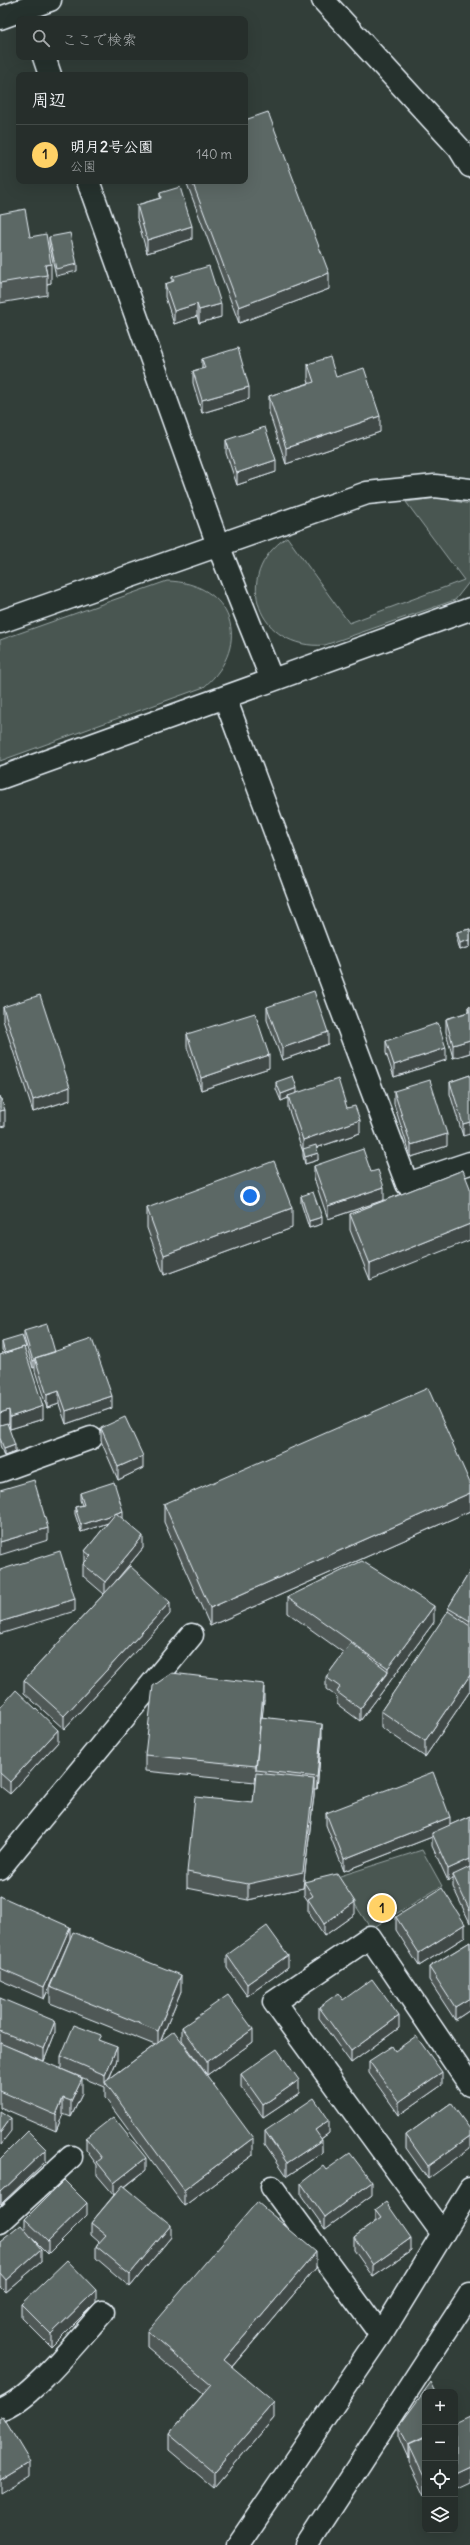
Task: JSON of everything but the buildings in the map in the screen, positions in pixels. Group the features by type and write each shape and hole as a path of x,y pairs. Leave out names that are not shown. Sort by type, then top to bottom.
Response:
{"street":[{"path":"0,18 50,0"},
{"path":"323,0 459,148 470,166"},
{"path":"45,60 49,72"},
{"path":"89,184 218,545 272,680"},
{"path":"0,622 366,493 435,486 470,490"},
{"path":"0,778 470,609"},
{"path":"225,698 407,1184 470,1162"},
{"path":"0,1471 91,1438"},
{"path":"0,1868 192,1634"},
{"path":"443,2234 274,2002 370,1937 470,2085"},
{"path":"0,2222 71,2157"},
{"path":"272,2187 381,2335"},
{"path":"238,2545 381,2335 470,2189"},
{"path":"307,2545 470,2294"},
{"path":"0,2410 13,2406 56,2364 103,2312"}],"shaded area":[{"path":"438,498 470,504 470,581 455,600 325,645 302,644 283,636 269,623 260,608 256,589 259,571 270,553 287,537 349,623 464,580 406,502"},
{"path":"167,581 189,584 207,592 220,604 229,618 231,635 228,652 219,670 204,687 0,761 0,640"},
{"path":"422,1850 442,1886 371,1929 337,1877"}],"place":[{"name":"明月2号公園","path":"382,1908"}]}
